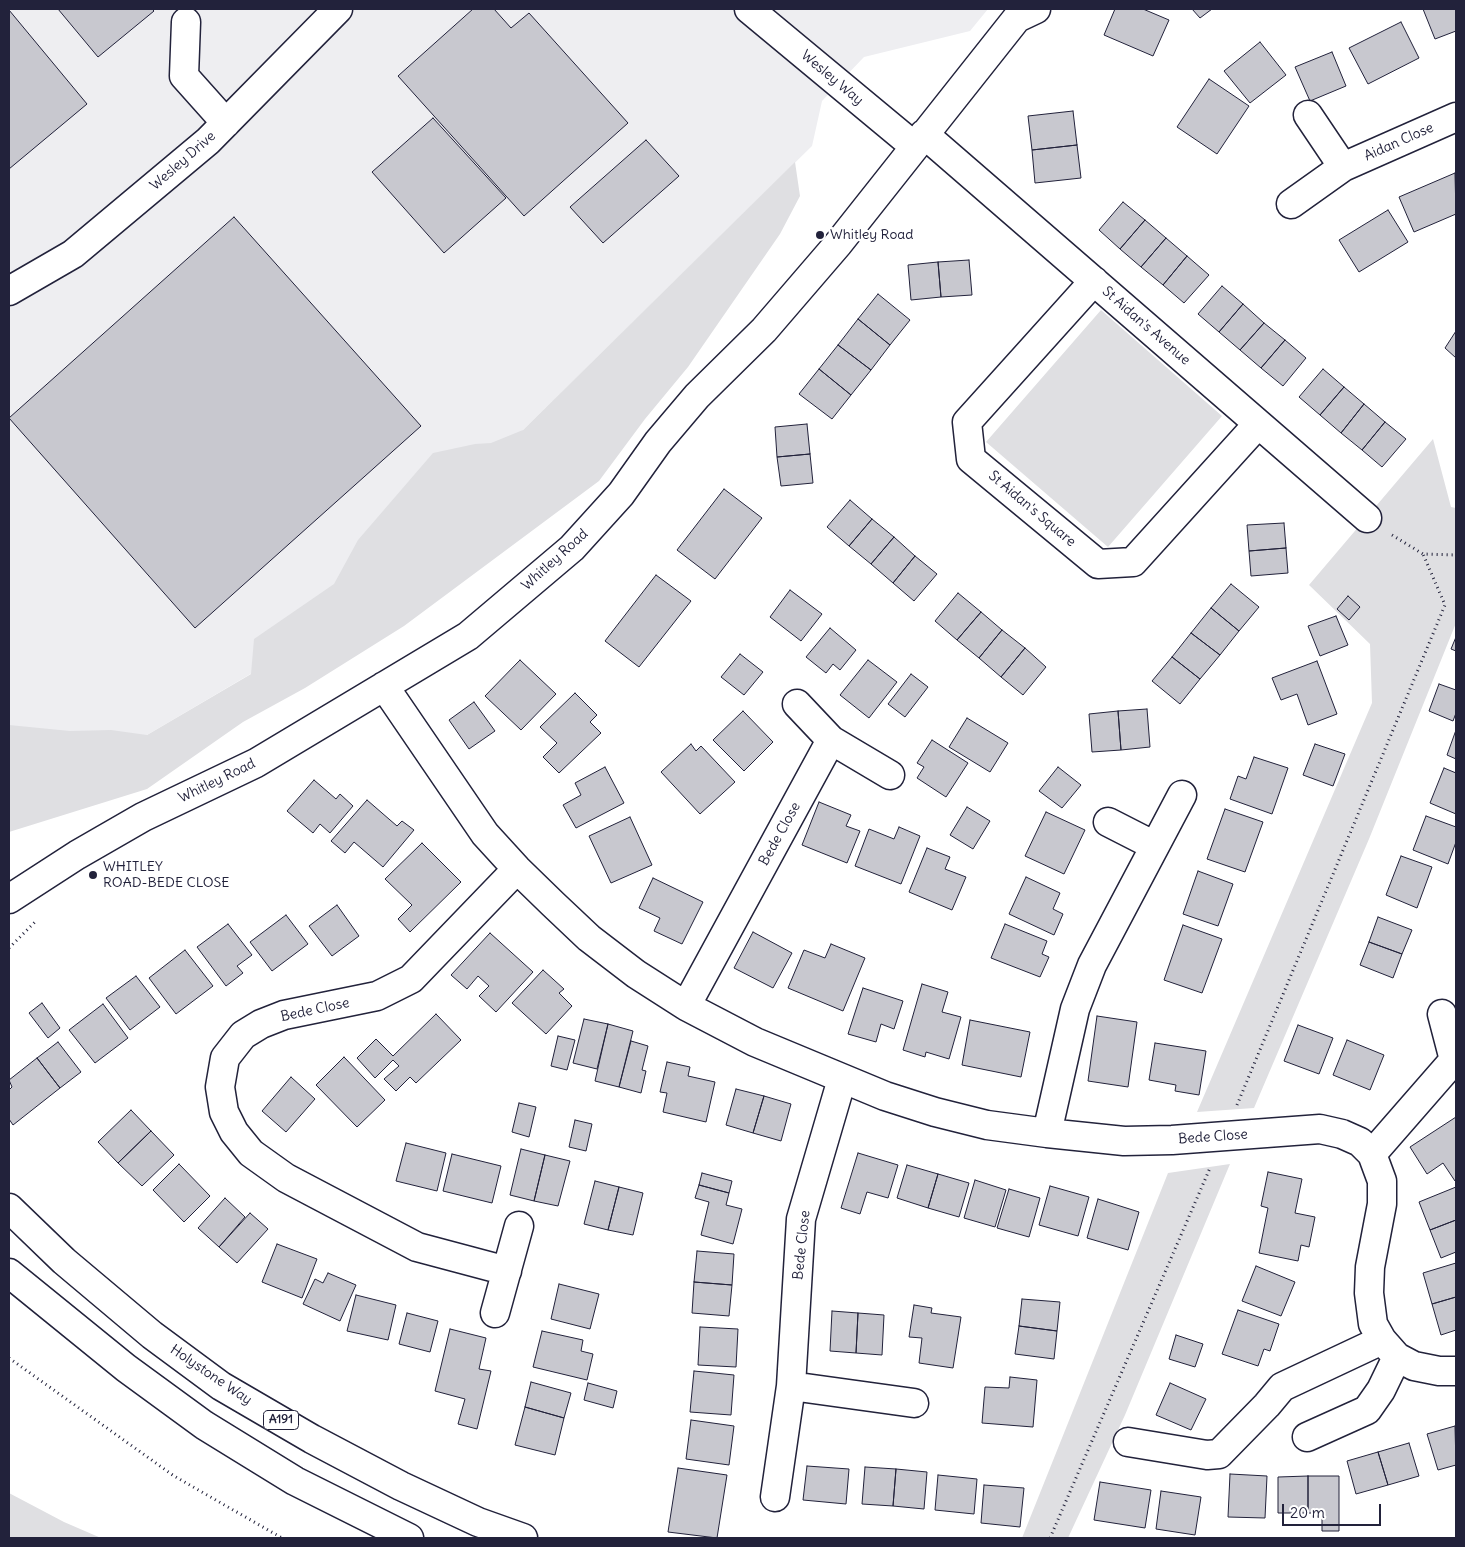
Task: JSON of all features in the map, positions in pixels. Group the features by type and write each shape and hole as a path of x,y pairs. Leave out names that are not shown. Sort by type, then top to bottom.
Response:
{"street":[{"name":"Wesley Drive","path":"9,291 73,254 208,141 338,9"},
{"name":"Wesley Way","path":"749,9 919,140"},
{"name":"Whitley Road","path":"9,900 77,855 143,817 256,763 468,636 572,548 621,494 658,442 697,396 764,330 838,244 1017,18 1036,9"},
{"path":"186,22 184,76 226,123"},
{"path":"1308,115 1343,167"},
{"name":"Aidan Close","path":"1291,204 1343,167 1456,117"},
{"name":"St Aidan's Avenue","path":"919,140 1094,281 1367,518"},
{"name":"St Aidan's Square","path":"1094,281 967,422 971,459 1098,564 1132,562 1258,424"},
{"name":"Bede Close","path":"384,686 485,834 517,869 590,938 636,974 686,1006 755,1042 842,1079 935,1112 987,1124 1047,1133 1124,1140 1224,1137 1320,1129 1342,1134 1360,1142 1372,1154"},
{"path":"797,704 831,740 890,775"},
{"name":"Bede Close","path":"686,1006 831,740"},
{"path":"1047,1133 1075,1009 1092,965 1182,795"},
{"path":"1108,822 1155,846"},
{"name":"Bede Close","path":"506,1270 417,1247 286,1178 251,1153 234,1132 224,1112 220,1087 225,1058 243,1035 261,1024 284,1015 377,996 411,979 517,869"},
{"path":"1442,1014 1455,1060 1372,1154 1382,1181 1382,1204 1370,1267 1369,1292 1373,1324 1389,1349 1414,1366 1439,1371 1456,1371"},
{"name":"Bede Close","path":"775,1498 791,1386 802,1219 842,1079"},
{"name":"Holystone Way","path":"9,1208 64,1261 144,1329 221,1386 401,1486 478,1522 522,1538"},
{"path":"494,1314 519,1226"},
{"path":"9,1273 126,1368 204,1425 296,1481 409,1538"},
{"path":"1307,1437 1367,1410 1381,1390 1389,1349"},
{"path":"1128,1442 1207,1455 1219,1454 1282,1387 1389,1349"},
{"path":"791,1386 914,1403"}],"path":[{"path":"1367,518 1423,554 1456,556"},
{"path":"1050,1538 1224,1137 1444,605 1423,554"},
{"path":"9,948 37,920"},
{"path":"9,1358 174,1476 282,1538"}],"shaded area":[{"path":"9,9 988,9 970,31 864,57 822,101 812,146 523,430 398,587 79,775 9,786"},
{"path":"795,162 800,196 780,234 688,367 645,419 599,481 404,626 305,688 243,722 147,789 9,832 9,725 70,731 111,730 147,735 251,674 254,639 334,584 358,540 433,453 475,444 491,443 523,430"},
{"path":"1101,310 1222,416 1108,547 986,442"},
{"path":"1433,439 1451,507 1456,508 1456,623 1369,839 1254,1108 1197,1112 1372,703 1370,644 1309,585"},
{"path":"1230,1164 1125,1415 1068,1538 1022,1538 1168,1173"},
{"path":"9,1493 64,1522 101,1538 9,1538"}],"building":[{"path":"58,9 152,9 154,11 98,57"},
{"path":"473,9 494,9 511,28 529,13 628,123 524,216 398,76"},
{"path":"1115,9 1143,9 1169,20 1153,56 1104,35"},
{"path":"1192,9 1212,9 1200,18"},
{"path":"1423,9 1456,9 1456,31 1435,39"},
{"path":"9,10 87,104 9,169"},
{"path":"1401,22 1419,58 1368,84 1349,48"},
{"path":"1260,42 1286,75 1250,103 1224,71"},
{"path":"1332,52 1346,86 1310,101 1295,67"},
{"path":"1209,79 1249,106 1217,154 1177,127"},
{"path":"1073,111 1077,145 1032,150 1028,116"},
{"path":"433,118 506,198 444,253 372,172"},
{"path":"646,140 679,176 603,243 570,207"},
{"path":"1077,145 1081,178 1035,183 1032,150"},
{"path":"1455,173 1456,214 1414,232 1399,197"},
{"path":"1123,202 1145,220 1120,249 1099,230"},
{"path":"1388,210 1408,242 1359,272 1339,240"},
{"path":"234,217 421,426 195,628 9,418"},
{"path":"1145,220 1166,238 1141,267 1120,249"},
{"path":"1166,238 1187,256 1163,285 1141,267"},
{"path":"1187,256 1209,275 1184,303 1163,285"},
{"path":"969,260 972,295 941,297 938,262"},
{"path":"938,262 941,297 911,300 908,265"},
{"path":"1222,286 1243,304 1219,332 1198,314"},
{"path":"878,294 910,320 890,345 858,319"},
{"path":"1243,304 1264,323 1240,350 1219,332"},
{"path":"858,319 890,345 871,370 838,345"},
{"path":"1264,323 1285,340 1261,368 1240,350"},
{"path":"1456,331 1456,358 1445,348"},
{"path":"1285,340 1306,358 1283,386 1261,368"},
{"path":"838,345 871,370 851,395 819,369"},
{"path":"819,369 851,395 832,419 799,394"},
{"path":"1323,369 1344,387 1320,415 1299,397"},
{"path":"1344,387 1364,404 1341,433 1320,415"},
{"path":"1364,404 1385,422 1362,450 1341,433"},
{"path":"1385,422 1406,439 1382,467 1362,450"},
{"path":"807,424 810,454 777,457 775,427"},
{"path":"810,454 813,483 781,486 777,457"},
{"path":"724,489 762,518 715,579 677,550"},
{"path":"850,500 872,519 849,546 827,527"},
{"path":"872,519 894,537 871,564 849,546"},
{"path":"1284,523 1286,548 1249,551 1247,525"},
{"path":"894,537 915,556 893,583 871,564"},
{"path":"1286,548 1288,573 1251,576 1249,551"},
{"path":"915,556 937,574 914,601 893,583"},
{"path":"656,575 691,601 639,667 605,641"},
{"path":"1231,584 1259,607 1239,631 1211,608"},
{"path":"790,590 822,614 801,641 770,617"},
{"path":"958,593 981,612 957,640 935,621"},
{"path":"1348,596 1360,607 1349,620 1337,609"},
{"path":"1211,608 1239,631 1220,655 1191,633"},
{"path":"981,612 1002,630 979,658 957,640"},
{"path":"1336,616 1348,645 1320,656 1308,626"},
{"path":"830,628 856,650 840,670 833,664 826,673 806,657"},
{"path":"1002,630 1025,648 1001,677 979,658"},
{"path":"1191,633 1220,655 1200,679 1172,657"},
{"path":"1456,637 1456,651 1451,649"},
{"path":"1025,648 1046,667 1023,695 1001,677"},
{"path":"740,654 763,672 744,695 721,677"},
{"path":"1172,657 1200,679 1180,704 1152,681"},
{"path":"520,660 556,694 521,730 485,696"},
{"path":"868,660 897,682 869,718 840,695"},
{"path":"1317,661 1337,714 1308,725 1297,694 1281,700 1272,678"},
{"path":"911,674 928,687 905,717 888,704"},
{"path":"1439,684 1456,690 1456,713 1453,721 1429,711"},
{"path":"575,693 597,715 590,722 601,733 559,773 543,757 557,743 540,727"},
{"path":"474,702 495,731 469,749 449,720"},
{"path":"1147,709 1150,747 1121,750 1118,711"},
{"path":"743,711 773,742 744,771 713,740"},
{"path":"1118,711 1121,750 1092,752 1089,714"},
{"path":"967,718 1008,743 990,772 949,747"},
{"path":"1456,730 1456,759 1447,755"},
{"path":"932,740 968,763 946,797 917,778 924,767 917,763"},
{"path":"691,744 696,751 701,746 735,782 700,814 661,772"},
{"path":"1315,744 1345,754 1333,786 1303,775"},
{"path":"1254,757 1288,768 1272,814 1230,799 1238,776 1246,779"},
{"path":"605,767 624,803 576,828 563,805 581,795 575,783"},
{"path":"1058,767 1081,785 1062,808 1039,791"},
{"path":"1444,768 1456,773 1456,814 1430,803"},
{"path":"314,780 336,799 340,794 353,806 330,833 320,824 313,833 287,811"},
{"path":"367,800 397,826 402,821 414,830 383,867 354,842 345,853 331,841"},
{"path":"819,802 851,815 846,826 860,831 847,863 802,845"},
{"path":"967,807 990,821 973,849 950,835"},
{"path":"1225,809 1263,822 1245,872 1207,859"},
{"path":"1046,812 1085,830 1064,874 1025,856"},
{"path":"1426,816 1456,827 1456,842 1448,864 1413,850"},
{"path":"630,817 652,865 611,883 589,836"},
{"path":"899,827 920,836 901,884 855,866 869,829 894,839"},
{"path":"422,843 461,882 410,932 398,919 412,905 385,879"},
{"path":"927,848 950,857 945,869 966,877 952,910 909,892"},
{"path":"1401,856 1432,867 1417,908 1386,895"},
{"path":"1198,871 1233,884 1218,926 1183,914"},
{"path":"1026,877 1060,893 1053,909 1063,914 1054,935 1009,914"},
{"path":"653,878 703,902 682,944 654,931 660,918 639,908"},
{"path":"337,905 359,936 332,956 309,926"},
{"path":"286,915 308,944 272,971 250,942"},
{"path":"1378,917 1412,930 1402,954 1369,942"},
{"path":"228,924 252,955 237,966 243,973 226,986 197,947"},
{"path":"1005,924 1047,941 1042,954 1049,957 1040,977 991,958"},
{"path":"1183,925 1222,939 1202,993 1164,980"},
{"path":"753,932 792,953 773,988 734,968"},
{"path":"490,933 533,972 496,1012 479,996 489,986 478,976 467,989 451,975"},
{"path":"1369,942 1402,954 1393,978 1360,965"},
{"path":"831,944 865,958 843,1011 788,988 804,950 825,958"},
{"path":"185,950 213,986 176,1014 149,978"},
{"path":"543,970 564,989 559,993 572,1006 546,1034 512,1003"},
{"path":"136,976 160,1007 130,1030 106,998"},
{"path":"922,984 948,992 942,1012 961,1017 949,1059 926,1052 925,1057 903,1050"},
{"path":"863,988 903,1001 894,1029 881,1024 876,1042 848,1034"},
{"path":"42,1003 60,1028 48,1038 29,1013"},
{"path":"103,1004 128,1038 95,1063 69,1030"},
{"path":"436,1014 461,1040 416,1083 410,1077 396,1091 384,1079 399,1066 393,1060 375,1078 357,1058 376,1039 393,1056"},
{"path":"1097,1016 1137,1022 1128,1087 1088,1081"},
{"path":"584,1019 608,1024 597,1069 573,1063"},
{"path":"970,1020 1030,1032 1021,1077 962,1065"},
{"path":"608,1024 633,1031 619,1087 595,1081"},
{"path":"1298,1025 1333,1038 1319,1074 1284,1061"},
{"path":"558,1036 575,1040 567,1070 551,1066"},
{"path":"1347,1040 1384,1055 1370,1090 1333,1075"},
{"path":"631,1041 648,1046 642,1070 646,1071 641,1093 619,1087"},
{"path":"58,1042 81,1072 60,1088 37,1058"},
{"path":"1155,1043 1206,1051 1199,1095 1175,1091 1176,1085 1149,1080"},
{"path":"344,1057 385,1100 357,1127 316,1085"},
{"path":"37,1058 60,1088 13,1125 9,1119 9,1090 12,1087 9,1080"},
{"path":"667,1062 690,1067 688,1076 715,1082 706,1122 663,1112 667,1093 660,1092"},
{"path":"291,1077 315,1099 286,1132 262,1111"},
{"path":"736,1089 764,1096 753,1133 726,1125"},
{"path":"764,1096 791,1104 781,1141 753,1133"},
{"path":"519,1103 536,1107 529,1137 512,1132"},
{"path":"131,1110 151,1131 118,1163 98,1142"},
{"path":"1456,1117 1455,1181 1443,1163 1427,1174 1410,1147"},
{"path":"575,1120 592,1124 586,1151 569,1147"},
{"path":"151,1131 174,1155 142,1186 118,1163"},
{"path":"406,1143 446,1153 437,1191 396,1181"},
{"path":"521,1149 545,1155 534,1201 510,1195"},
{"path":"858,1153 898,1165 888,1198 867,1192 860,1214 841,1208"},
{"path":"452,1154 501,1166 492,1203 443,1191"},
{"path":"545,1155 570,1161 558,1206 534,1201"},
{"path":"179,1164 210,1196 184,1222 153,1190"},
{"path":"907,1165 938,1174 928,1208 897,1198"},
{"path":"1268,1172 1302,1179 1295,1213 1315,1217 1309,1247 1301,1245 1298,1261 1259,1253 1268,1208 1261,1206"},
{"path":"702,1173 732,1181 729,1193 699,1185"},
{"path":"938,1174 969,1183 959,1217 928,1208"},
{"path":"975,1180 1006,1190 995,1227 964,1218"},
{"path":"595,1181 619,1187 608,1230 584,1224"},
{"path":"699,1185 729,1193 726,1205 742,1209 733,1244 701,1235 709,1202 695,1198"},
{"path":"1050,1186 1089,1197 1078,1236 1039,1225"},
{"path":"619,1187 643,1193 633,1235 608,1230"},
{"path":"1456,1187 1456,1220 1430,1230 1419,1202"},
{"path":"1009,1189 1040,1198 1029,1237 997,1228"},
{"path":"225,1198 245,1217 219,1247 198,1228"},
{"path":"1098,1199 1139,1212 1128,1250 1087,1238"},
{"path":"250,1213 268,1229 237,1263 219,1247"},
{"path":"1456,1220 1456,1252 1441,1258 1430,1230"},
{"path":"277,1244 317,1259 302,1298 262,1282"},
{"path":"697,1251 734,1254 732,1285 694,1282"},
{"path":"1456,1263 1456,1297 1432,1304 1423,1273"},
{"path":"1256,1266 1295,1282 1281,1316 1242,1301"},
{"path":"328,1273 356,1285 340,1321 303,1304 315,1279 323,1283"},
{"path":"694,1282 732,1285 729,1316 692,1313"},
{"path":"559,1284 599,1294 590,1329 551,1319"},
{"path":"356,1295 396,1305 388,1340 347,1331"},
{"path":"1456,1297 1456,1330 1441,1335 1432,1304"},
{"path":"1022,1299 1060,1302 1057,1331 1019,1326"},
{"path":"914,1305 932,1308 931,1313 961,1317 953,1368 919,1363 922,1338 909,1337"},
{"path":"1238,1310 1279,1324 1270,1351 1264,1349 1258,1366 1222,1354"},
{"path":"832,1311 858,1313 856,1353 830,1351"},
{"path":"407,1313 438,1321 430,1352 399,1344"},
{"path":"858,1313 884,1315 882,1355 856,1353"},
{"path":"1019,1326 1057,1331 1054,1359 1015,1354"},
{"path":"700,1327 738,1329 736,1367 698,1365"},
{"path":"450,1329 486,1338 479,1369 491,1371 477,1429 458,1424 465,1399 435,1391"},
{"path":"542,1331 583,1340 581,1351 593,1354 587,1380 533,1367"},
{"path":"1176,1335 1203,1344 1195,1367 1169,1359"},
{"path":"694,1371 734,1375 731,1415 690,1412"},
{"path":"1010,1377 1037,1380 1033,1427 982,1423 985,1387 1009,1388"},
{"path":"531,1382 571,1393 564,1418 525,1407"},
{"path":"588,1383 617,1391 613,1408 584,1400"},
{"path":"1170,1383 1206,1399 1191,1430 1156,1415"},
{"path":"525,1407 564,1418 555,1455 515,1445"},
{"path":"691,1420 734,1426 729,1465 686,1459"},
{"path":"1455,1426 1456,1465 1438,1470 1427,1434"},
{"path":"1409,1443 1419,1476 1388,1485 1378,1452"},
{"path":"1378,1452 1388,1485 1356,1494 1347,1461"},
{"path":"807,1466 849,1469 846,1504 803,1500"},
{"path":"865,1467 896,1469 893,1506 862,1504"},
{"path":"678,1468 727,1475 717,1538 668,1532"},
{"path":"896,1469 927,1472 924,1509 893,1506"},
{"path":"1230,1474 1267,1476 1265,1518 1228,1517"},
{"path":"938,1475 977,1479 974,1514 935,1510"},
{"path":"1308,1476 1308,1513 1278,1513 1278,1477"},
{"path":"1308,1476 1339,1476 1339,1531 1322,1531 1322,1513 1308,1513"},
{"path":"1100,1482 1151,1490 1145,1528 1094,1520"},
{"path":"984,1485 1024,1488 1020,1527 981,1523"},
{"path":"1161,1491 1201,1497 1195,1535 1156,1529"}],"place":[{"name":"Whitley Road","path":"820,235"},
{"name":"WHITLEY ROAD-BEDE CLOSE","path":"93,875"}]}
